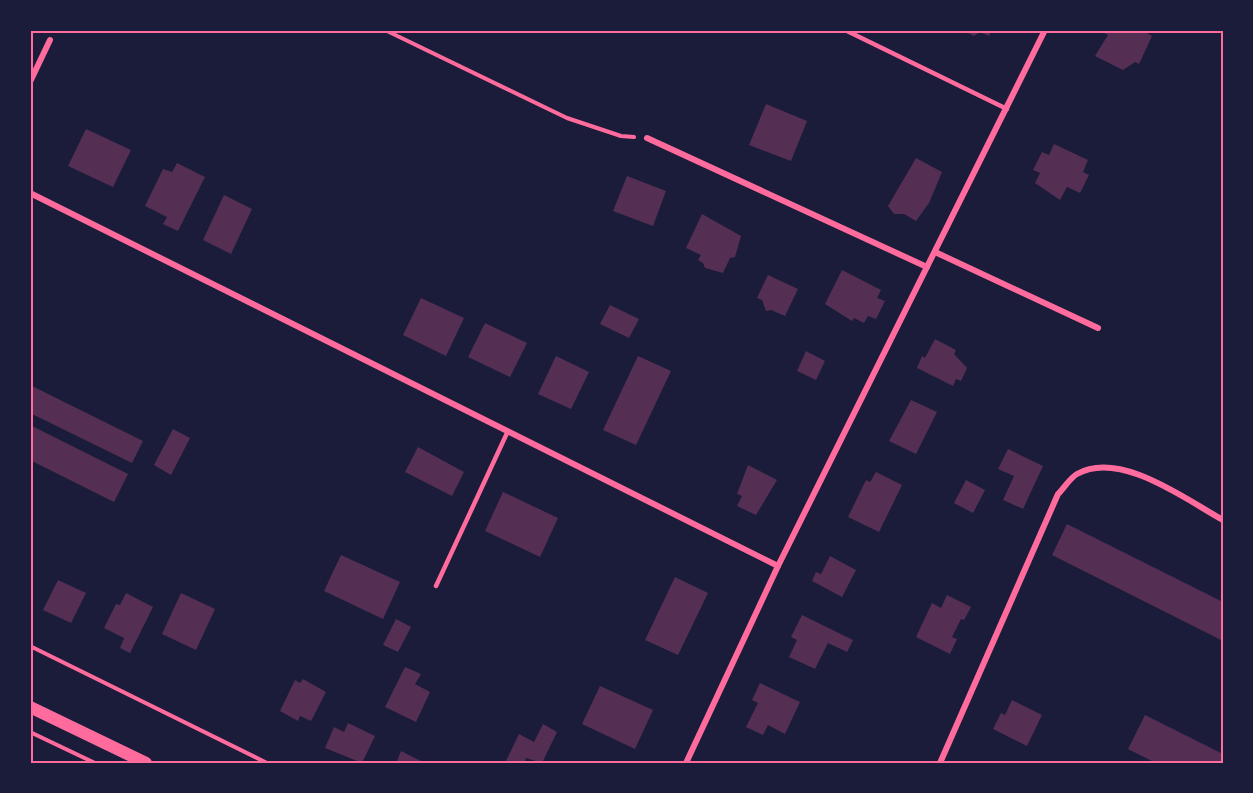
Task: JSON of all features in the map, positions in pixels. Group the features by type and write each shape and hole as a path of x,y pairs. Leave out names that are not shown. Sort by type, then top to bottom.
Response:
{"main road":[{"path":"30,707 146,763"}],"street":[{"path":"686,763 778,566 1008,109 1045,30"},
{"path":"30,82 50,39"},
{"path":"647,138 927,267"},
{"path":"30,193 778,566"},
{"path":"935,252 1098,328"},
{"path":"940,763 1058,494 1077,474 1107,466 1134,471 1223,520"}],"lane":[{"path":"845,30 1008,109"},
{"path":"436,586 508,432"}],"path":[{"path":"385,30 567,118 621,136 647,138"},
{"path":"30,646 267,763"},
{"path":"30,732 95,763"}],"building":[{"path":"963,30 992,30 989,36 980,32 974,36"},
{"path":"1098,30 1141,30 1152,36 1139,64 1135,62 1123,70 1095,56 1108,35"},
{"path":"766,104 807,121 791,161 749,145"},
{"path":"86,129 131,150 113,187 68,166"},
{"path":"1054,144 1088,160 1083,172 1089,175 1080,193 1067,187 1060,200 1035,183 1040,173 1033,170 1042,152 1049,155"},
{"path":"916,158 942,172 929,203 916,221 904,214 894,214 888,206"},
{"path":"177,163 205,177 178,231 163,224 167,217 145,206 163,169 172,172"},
{"path":"627,176 666,191 653,226 613,211"},
{"path":"224,195 252,209 231,254 203,240"},
{"path":"702,214 741,236 735,257 730,258 723,273 705,268 698,260 701,255 686,248"},
{"path":"842,270 881,290 877,298 885,301 876,319 868,316 864,323 854,318 852,321 825,304"},
{"path":"768,275 798,289 785,316 771,310 766,311 762,300 757,298"},
{"path":"421,298 464,318 446,356 403,335"},
{"path":"610,305 639,319 629,338 600,324"},
{"path":"485,323 527,343 510,377 468,357"},
{"path":"935,339 956,350 954,354 967,368 961,381 956,379 953,386 917,368 922,356 925,358"},
{"path":"806,351 825,361 816,380 797,371"},
{"path":"556,356 589,372 571,409 538,394"},
{"path":"638,356 671,371 636,445 603,430"},
{"path":"30,385 143,441 132,463 30,413"},
{"path":"911,400 937,412 916,454 889,441"},
{"path":"30,425 128,474 114,502 30,460"},
{"path":"173,429 190,438 171,475 154,465"},
{"path":"418,447 464,472 452,496 405,472"},
{"path":"1008,449 1043,466 1023,509 1003,500 1014,476 998,469"},
{"path":"748,465 777,480 756,515 737,506 742,496 737,494"},
{"path":"876,472 902,485 879,532 848,517 866,480 870,482"},
{"path":"966,480 985,490 973,513 954,503"},
{"path":"503,492 558,518 540,557 485,531"},
{"path":"1067,524 1223,602 1223,641 1052,555"},
{"path":"341,555 400,582 383,619 324,591"},
{"path":"830,556 856,570 842,597 812,581 816,572 821,574"},
{"path":"675,577 708,593 678,655 645,640"},
{"path":"58,580 86,593 71,623 43,610"},
{"path":"126,593 153,607 130,653 120,648 124,638 104,628 116,604 120,605"},
{"path":"181,593 215,609 196,650 162,634"},
{"path":"947,595 971,607 964,620 961,619 952,637 957,639 950,654 916,637 932,603 941,608"},
{"path":"802,615 853,640 847,652 828,643 815,669 789,657 797,640 791,637"},
{"path":"396,619 411,627 398,652 383,645"},
{"path":"405,667 421,674 415,684 430,692 416,722 385,707"},
{"path":"303,679 326,692 311,721 300,716 298,721 280,711 295,680 300,683"},
{"path":"760,683 800,702 785,734 768,725 763,735 746,727 758,703 752,700"},
{"path":"600,686 653,710 635,749 582,724"},
{"path":"1012,700 1042,715 1027,746 993,729 1001,713 1005,715"},
{"path":"1145,715 1223,754 1223,763 1156,763 1128,749"},
{"path":"348,723 375,736 362,763 325,748 334,727 344,732"},
{"path":"543,724 557,732 542,763 526,758 524,763 505,763 519,734 534,742"},
{"path":"401,751 425,763 396,763"}]}
